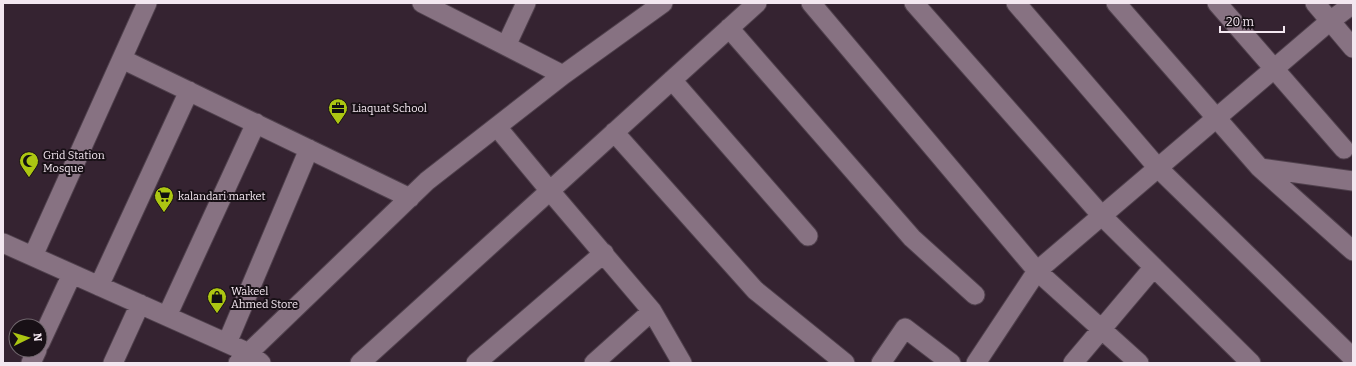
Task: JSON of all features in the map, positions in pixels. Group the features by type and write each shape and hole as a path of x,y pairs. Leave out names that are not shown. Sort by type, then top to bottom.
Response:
{"street":[{"path":"33,256 147,3"},
{"path":"422,3 443,8 506,46 563,75"},
{"path":"506,46 526,3"},
{"path":"3,243 227,343 250,360 427,181 563,75 663,3"},
{"path":"360,363 757,3"},
{"path":"811,3 1037,271 1139,363"},
{"path":"914,3 1102,216 1251,363"},
{"path":"1016,3 1158,168 1353,358"},
{"path":"1116,3 1260,168 1353,251"},
{"path":"1217,3 1344,149"},
{"path":"1315,3 1353,48"},
{"path":"976,363 1037,271 1274,68 1330,21 1353,4"},
{"path":"729,28 912,238 975,295"},
{"path":"122,59 410,198"},
{"path":"672,80 808,236"},
{"path":"99,286 189,92"},
{"path":"167,316 256,124"},
{"path":"497,127 652,311 682,363"},
{"path":"614,132 755,290 845,363"},
{"path":"227,343 309,150"},
{"path":"1260,168 1353,181"},
{"path":"476,363 604,253"},
{"path":"1073,363 1154,267"},
{"path":"48,326 72,274"},
{"path":"114,363 140,304"},
{"path":"594,363 652,311"},
{"path":"881,363 905,328 951,363"}],"place":[{"name":"Liaquat School","path":"338,125"},
{"name":"Grid Station Mosque","path":"29,178"},
{"name":"kalandari market","path":"164,213"},
{"name":"Wakeel Ahmed Store","path":"217,314"}]}
